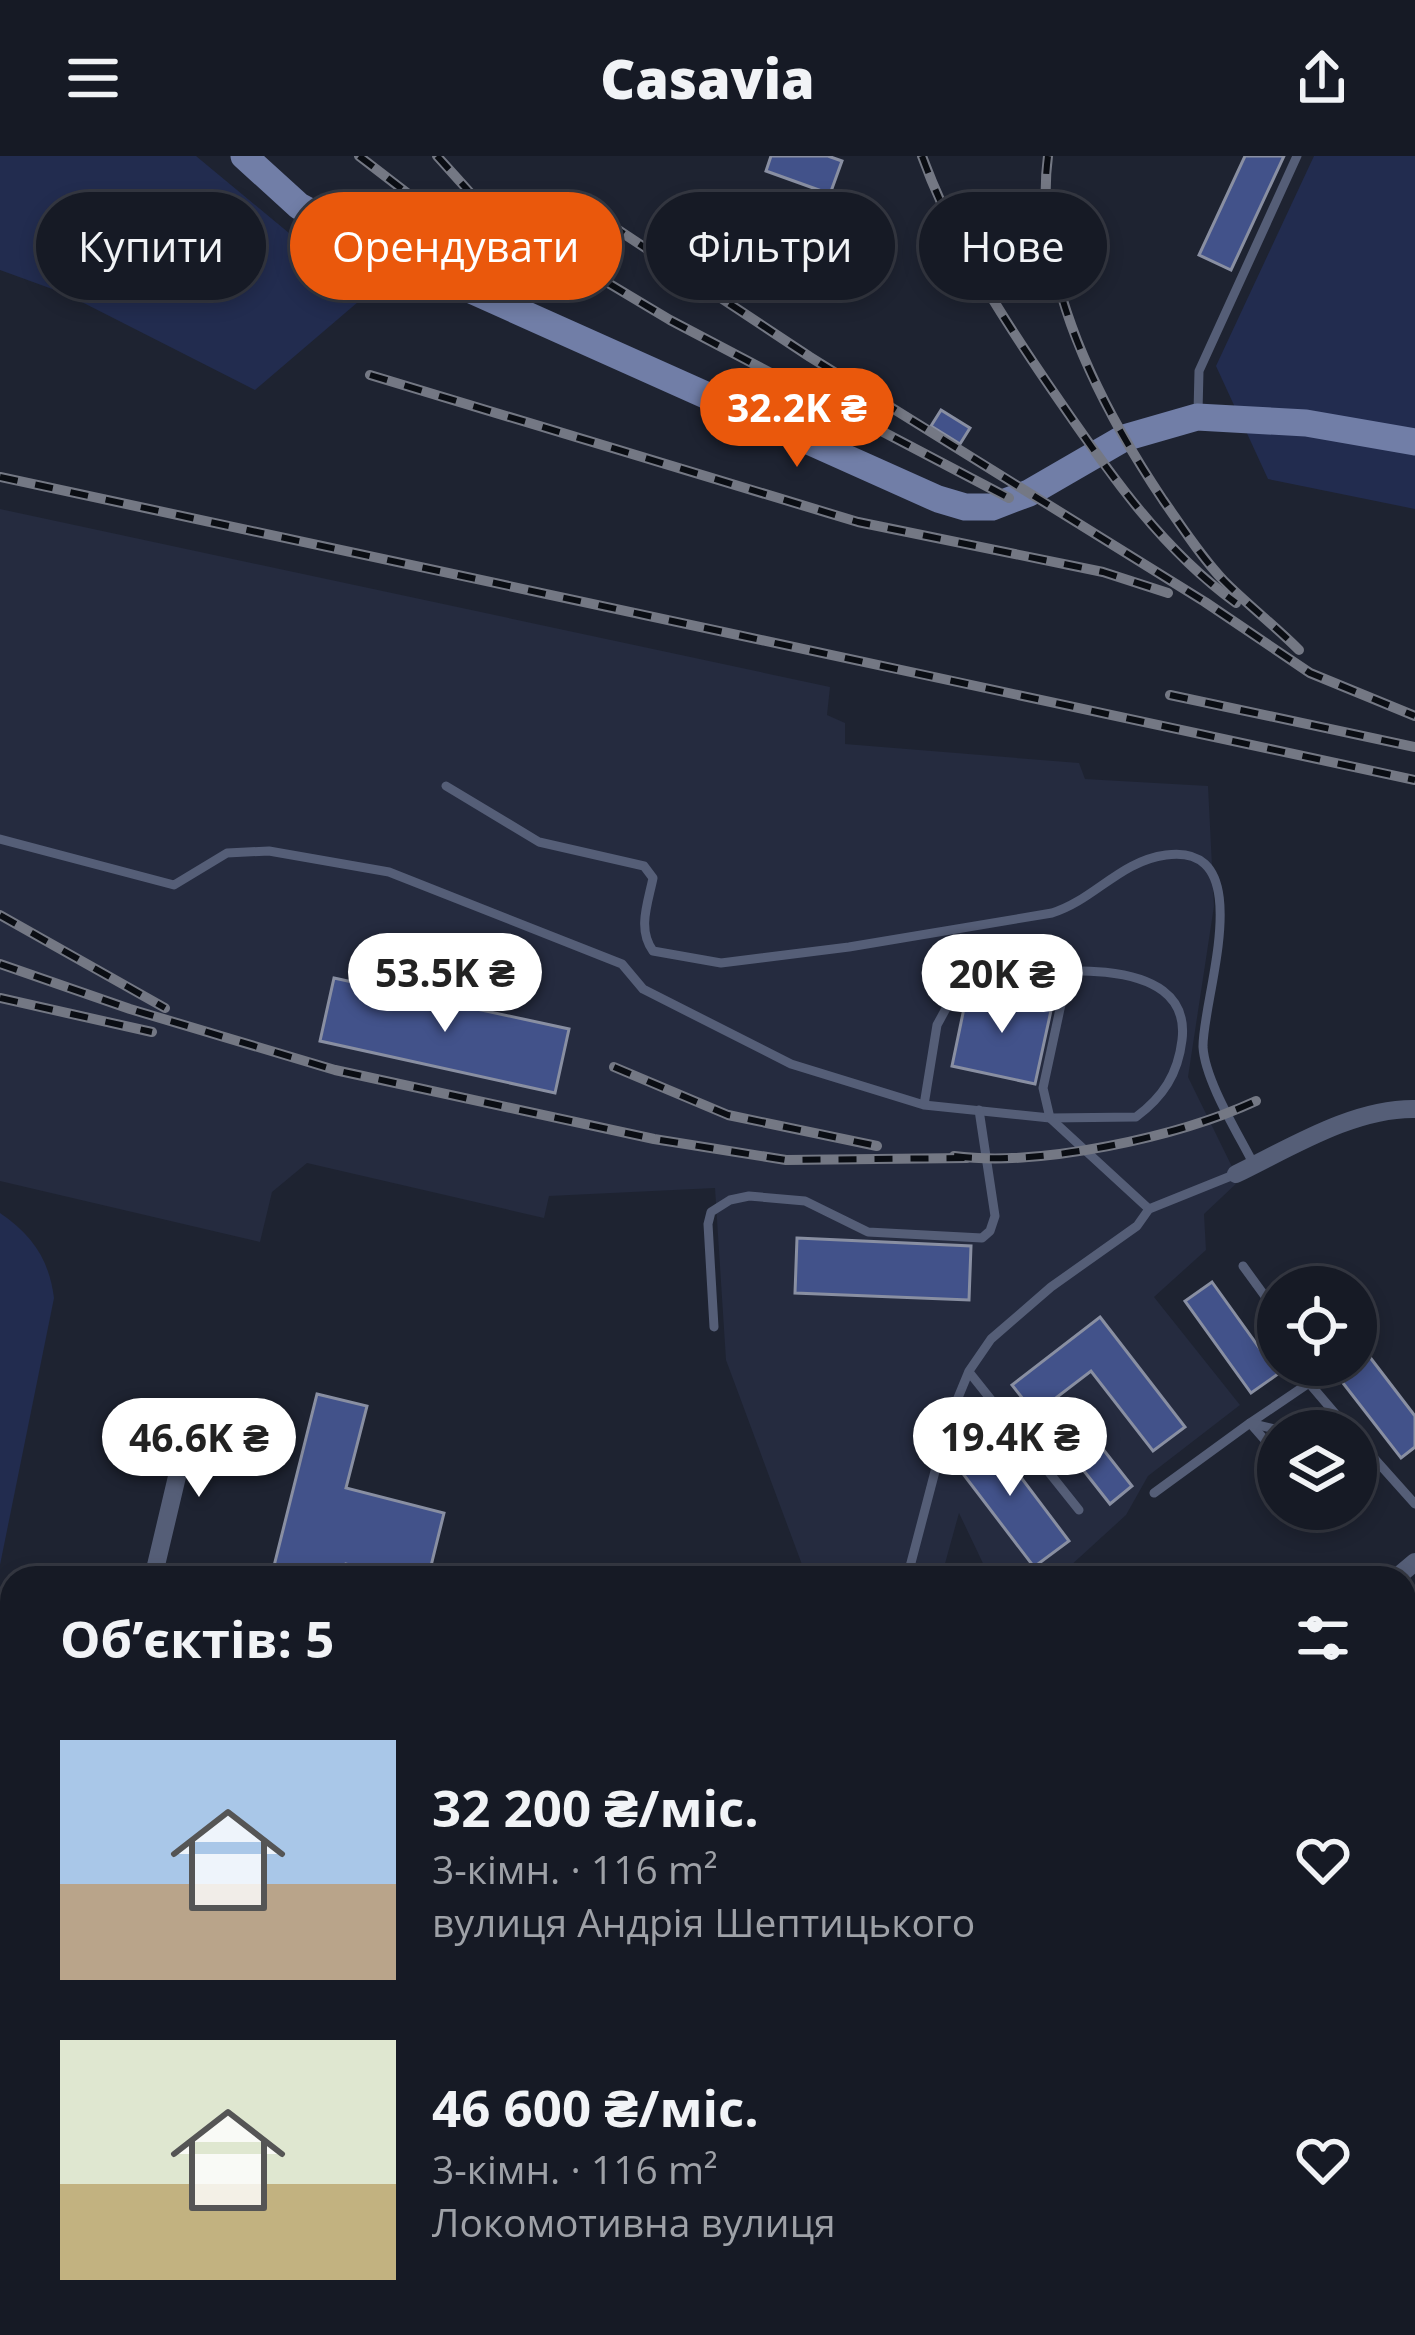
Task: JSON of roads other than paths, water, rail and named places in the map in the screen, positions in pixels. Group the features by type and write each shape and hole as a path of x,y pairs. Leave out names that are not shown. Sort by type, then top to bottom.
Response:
{"main road":[{"path":"244,156 299,206 386,252 965,507 992,507 1013,500 1124,438 1197,417 1306,423 1415,442"}],"street":[{"path":"1245,1170 1358,1118 1396,1108 1415,1109"},
{"path":"156,1566 194,1409"}],"lane":[{"path":"1197,417 1199,371 1297,156"},
{"path":"446,785 539,842 644,866 653,878 645,940 653,950 721,963 1052,913 1071,907 1121,870 1171,854 1192,857 1218,880 1221,905 1203,1050 1245,1170 1150,1209 1137,1226 1051,1287 992,1340 969,1372 948,1422 910,1566"},
{"path":"0,839 174,885 227,853 268,851 389,872 622,964 643,988 791,1064 924,1105 1051,1118 1136,1118 1166,1089 1180,1064 1184,1030 1180,1010 1172,998 1145,983 1069,967 961,981 937,1025 924,1105"},
{"path":"1069,967 1043,1088 1051,1118 1150,1209"},
{"path":"714,1327 708,1224 711,1212 730,1201 749,1196 805,1201 868,1232 982,1238 990,1232 995,1216 979,1110"},
{"path":"1243,1266 1257,1285"},
{"path":"969,1372 1079,1510"},
{"path":"1154,1493 1305,1386"},
{"path":"1312,1386 1332,1410"},
{"path":"1250,1423 1257,1425"},
{"path":"1250,1423 1257,1431"},
{"path":"1377,1465 1415,1504"}],"railway":[{"path":"359,156 406,192"},
{"path":"437,156 483,207 578,265 670,320 1009,498"},
{"path":"922,156 984,284 1080,431 1162,536 1236,603"},
{"path":"1048,156 1050,247 1060,292 1094,381 1139,463 1200,552 1224,581 1299,650"},
{"path":"622,232 1310,673 1415,716"},
{"path":"370,375 858,522 1103,572 1168,593"},
{"path":"0,477 1415,780"},
{"path":"1170,695 1415,747"},
{"path":"0,915 165,1008"},
{"path":"0,964 130,1009 335,1070 654,1139 786,1160 967,1158"},
{"path":"0,998 152,1032"},
{"path":"614,1067 728,1115 877,1146"},
{"path":"954,1156 1026,1157 1108,1146 1188,1126 1256,1101"}]}
